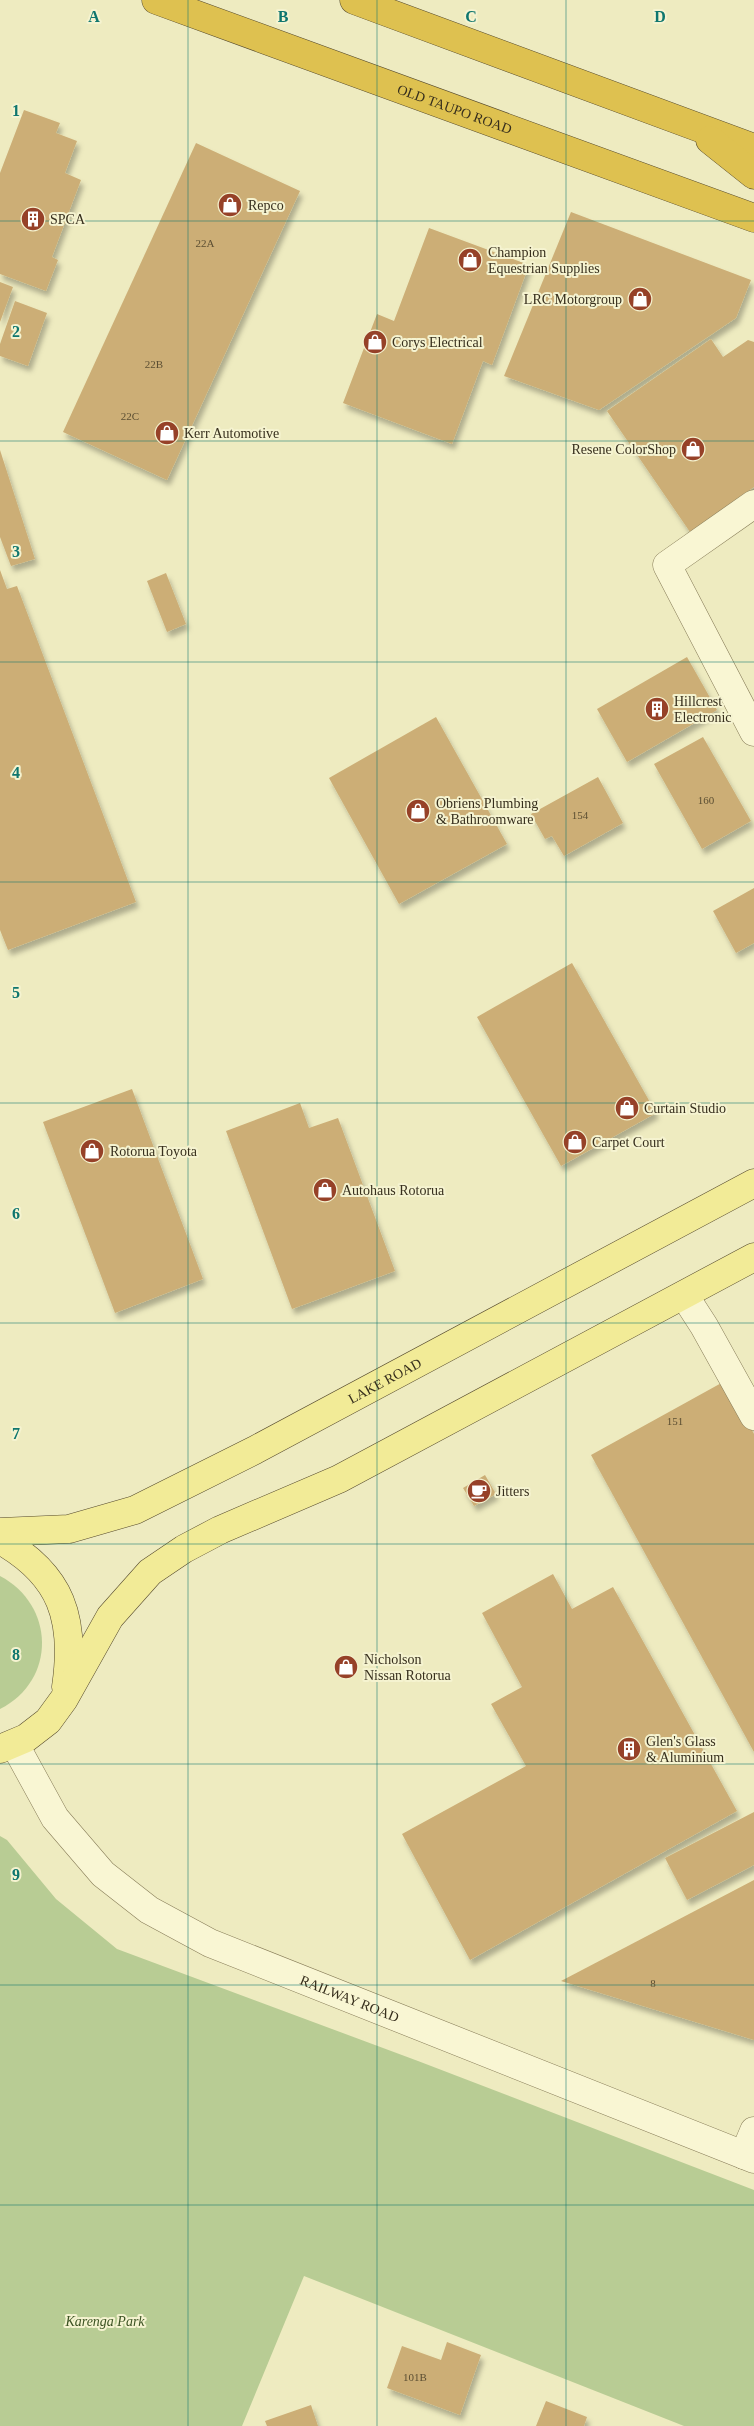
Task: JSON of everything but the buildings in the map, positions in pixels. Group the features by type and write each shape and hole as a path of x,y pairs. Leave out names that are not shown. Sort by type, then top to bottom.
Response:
{"highway":[{"name":"OLD TAUPO ROAD","path":"156,0 754,218"},
{"path":"354,0 754,148"},
{"path":"692,125 754,175"}],"main road":[{"name":"LAKE ROAD","path":"0,1532 69,1529 135,1510 272,1441 754,1183"},
{"path":"7,1747 48,1721 64,1698 110,1617 150,1572 184,1549 220,1530 339,1479 754,1257"},
{"path":"0,1540 35,1565 57,1593 68,1624 70,1655 64,1698"}],"street":[{"path":"754,504 668,565 754,732"},
{"path":"684,1295 704,1326 754,1416"},
{"name":"RAILWAY ROAD","path":"7,1747 55,1818 103,1874 148,1910 210,1943 751,2148"}],"green space":[{"path":"0,1576 18,1589 31,1605 39,1623 42,1642 40,1662 32,1680 19,1696 0,1709"},
{"name":"Karenga Park","path":"0,1836 7,1840 56,1899 117,1949 418,2061 754,2190 754,2426 684,2426 304,2276 242,2426 0,2426"}],"place":[{"name":"Repco","path":"230,205"},
{"name":"SPCA","path":"33,219"},
{"name":"Champion Equestrian Supplies","path":"470,260"},
{"name":"LRC Motorgroup","path":"640,299"},
{"name":"Corys Electrical","path":"375,342"},
{"name":"Kerr Automotive","path":"167,433"},
{"name":"Resene ColorShop","path":"693,449"},
{"name":"Hillcrest Electronic","path":"657,709"},
{"name":"Obriens Plumbing & Bathroomware","path":"418,811"},
{"name":"Curtain Studio","path":"627,1108"},
{"name":"Carpet Court","path":"575,1142"},
{"name":"Rotorua Toyota","path":"92,1151"},
{"name":"Autohaus Rotorua","path":"325,1190"},
{"name":"Jitters","path":"479,1491"},
{"name":"Nicholson Nissan Rotorua","path":"346,1667"},
{"name":"Glen's Glass & Aluminium","path":"629,1749"}]}
